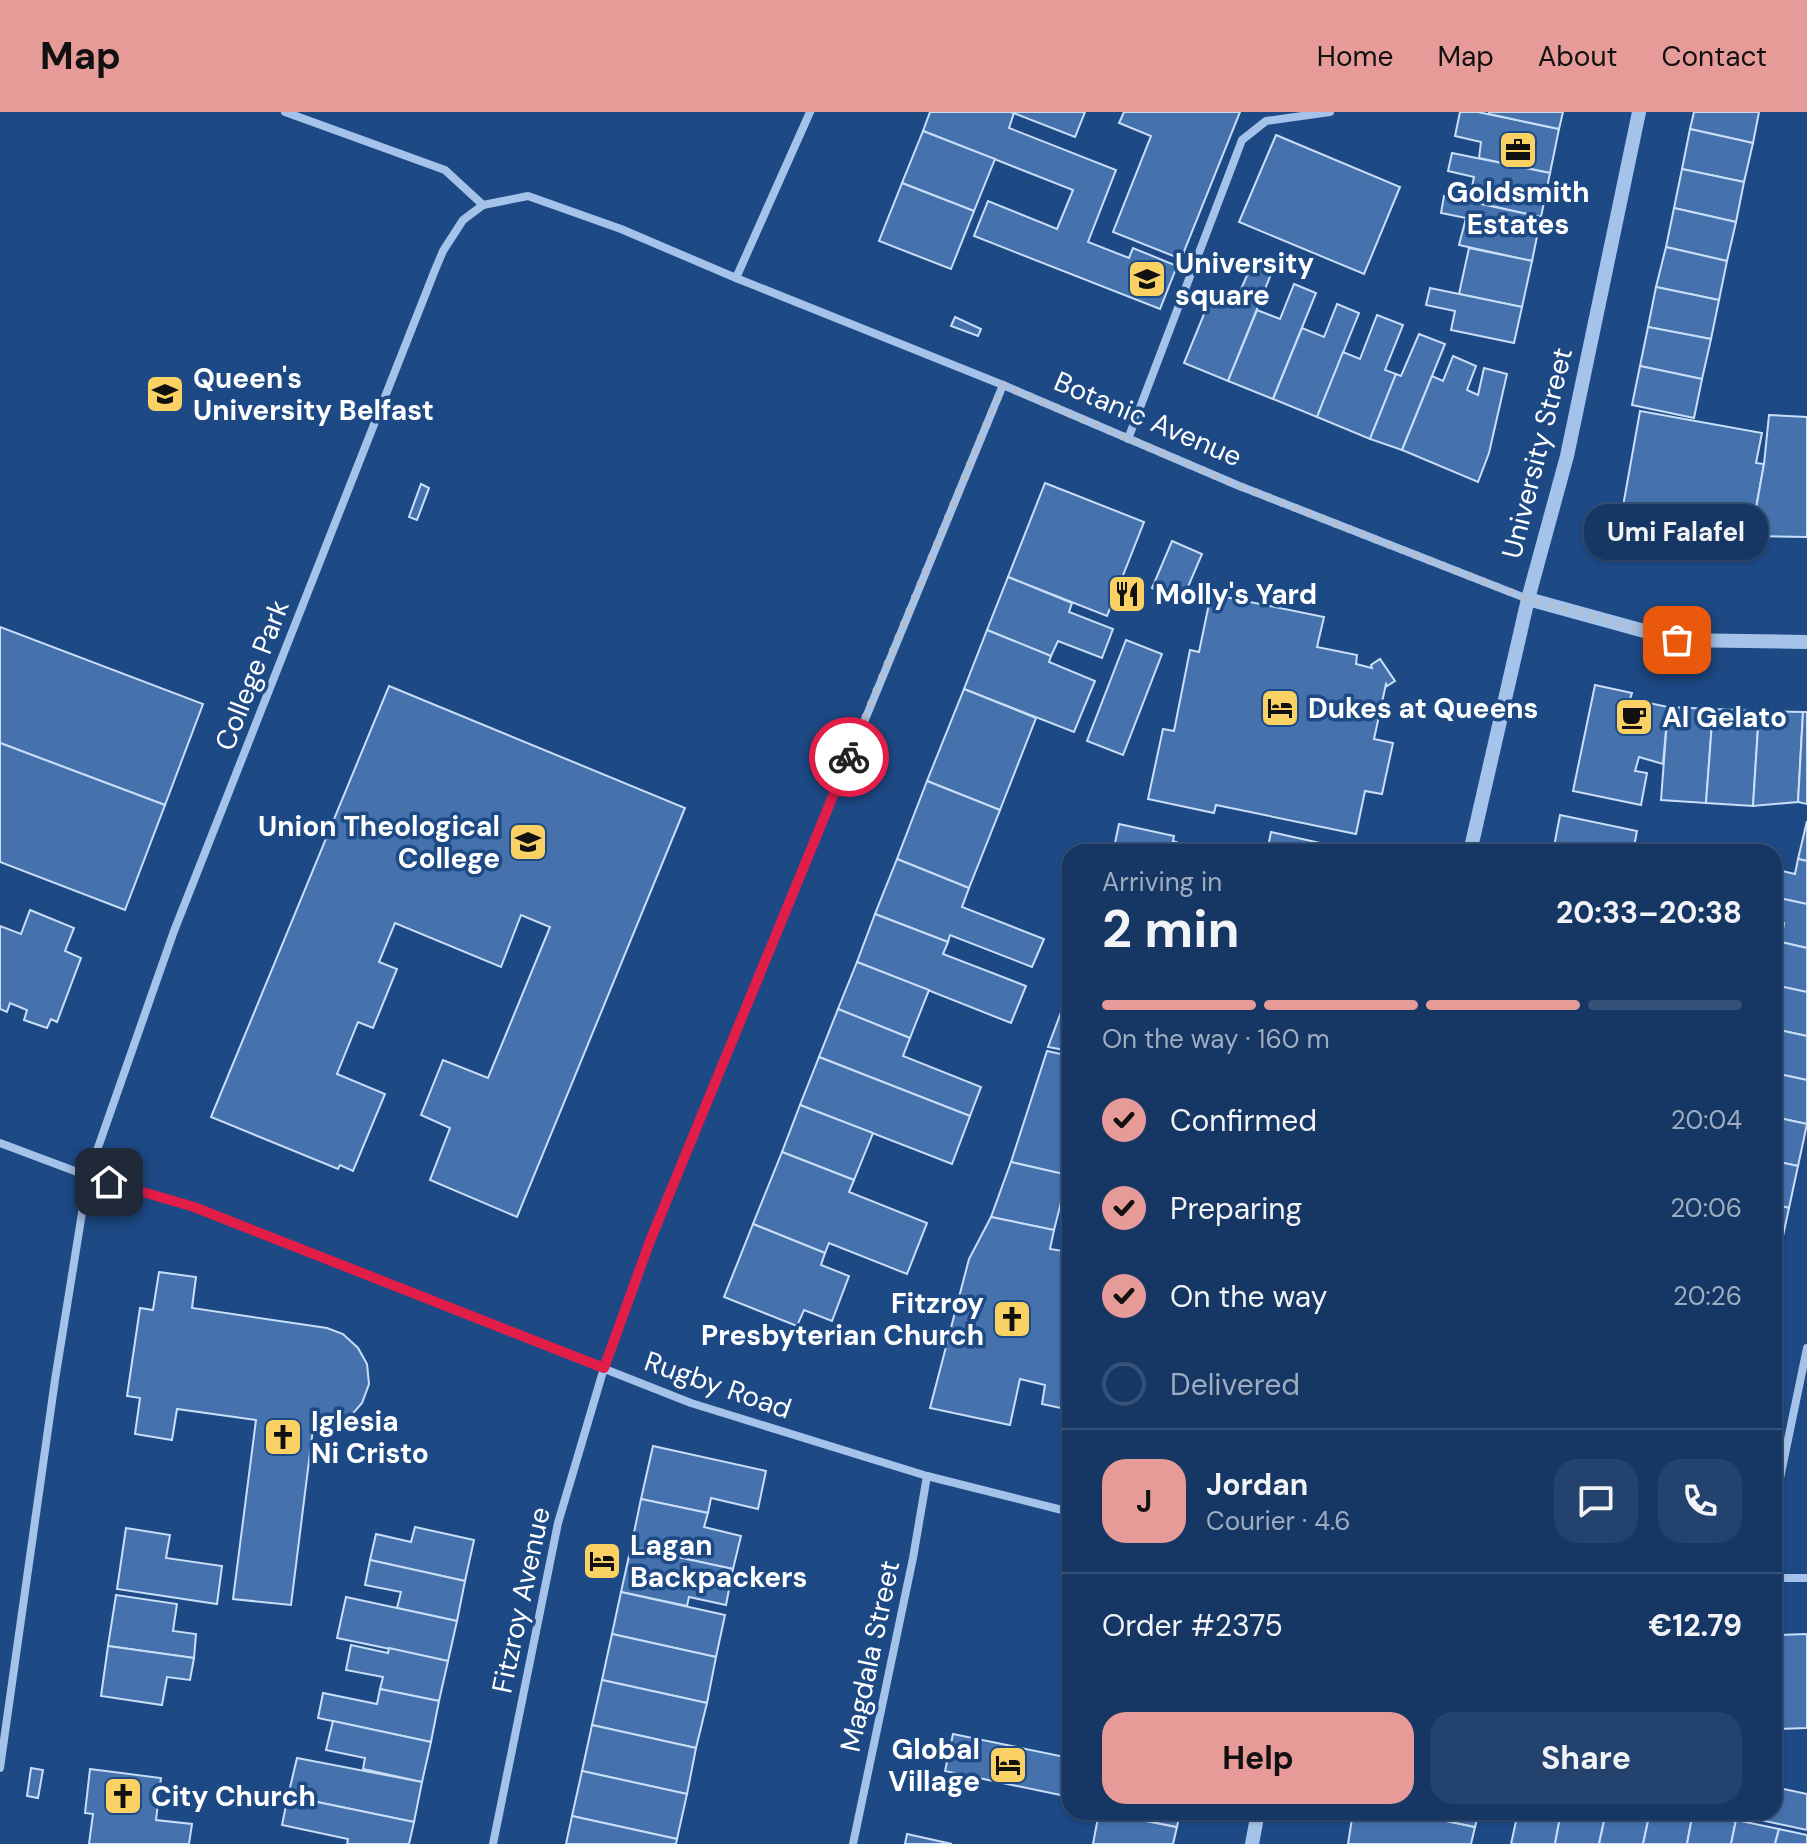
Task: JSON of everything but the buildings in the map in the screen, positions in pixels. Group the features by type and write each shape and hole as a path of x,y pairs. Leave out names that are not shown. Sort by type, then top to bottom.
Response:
{"street":[{"path":"285,112 445,170 483,205"},
{"path":"736,278 810,112"},
{"path":"1128,439 1242,140 1266,121 1330,112"},
{"name":"University Street","path":"1472,844 1528,599 1567,456 1639,112"},
{"name":"Botanic Avenue","path":"483,205 528,196 621,229 1003,385 1237,485 1528,599 1677,640 1807,642"},
{"name":"College Park","path":"0,1768 55,1380 88,1176 174,931 435,270 463,220 483,205"},
{"name":"Fitzroy Avenue","path":"493,1844 558,1523 604,1368 650,1241 1003,385"},
{"name":"Rugby Road","path":"0,1143 88,1176 194,1207 691,1403 927,1476 1062,1510"},
{"path":"1782,1468 1807,1348"},
{"name":"Magdala Street","path":"853,1844 913,1558 927,1476"},
{"path":"1782,1578 1807,1578"},
{"path":"1252,1844 1256,1820"}],"way so far":[{"path":"849,757 1003,385 1237,485 1528,599 1677,640"}],"place":[{"name":"Goldsmith Estates","path":"1518,150"},
{"name":"University square","path":"1147,279"},
{"name":"Queen's University Belfast","path":"165,394"},
{"name":"Molly's Yard","path":"1127,594"},
{"name":"Umi Falafel","path":"1677,640"},
{"name":"Dukes at Queens","path":"1280,708"},
{"name":"Al Gelato","path":"1634,717"},
{"name":"Union Theological College","path":"528,842"},
{"name":"Fitzroy Presbyterian Church","path":"1012,1319"},
{"name":"Iglesia Ni Cristo","path":"283,1437"},
{"name":"Lagan Backpackers","path":"602,1561"},
{"name":"Global Village","path":"1008,1765"},
{"name":"City Church","path":"123,1796"}],"route":[{"path":"109,1182 194,1207 604,1368 650,1241 849,757"}]}
